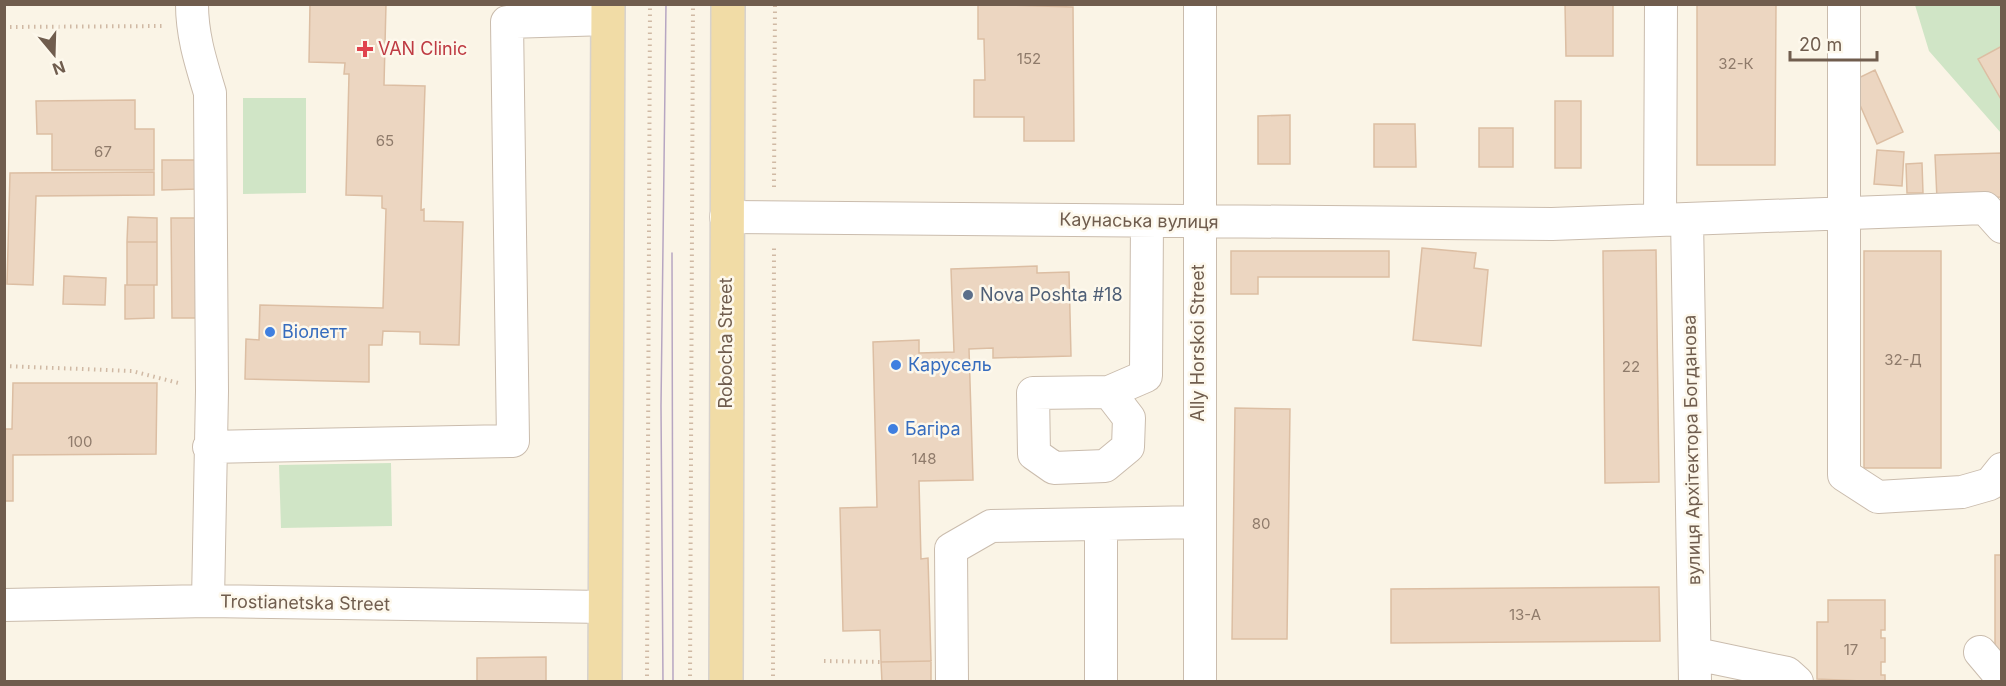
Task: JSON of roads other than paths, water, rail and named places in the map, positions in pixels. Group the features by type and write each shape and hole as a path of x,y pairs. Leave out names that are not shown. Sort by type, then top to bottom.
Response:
{"main road":[{"name":"Robocha Street","path":"726,681 728,4"},
{"path":"606,681 608,12"}],"street":[{"name":"Ally Horskoi Street","path":"1200,4 1198,222 1200,681"},
{"name":"вулиця Архітектора Богданова","path":"1661,4 1696,668"},
{"path":"1844,4 1844,475 1878,497 1962,492 1990,484 2001,469"},
{"path":"209,447 513,441 507,22 608,12"},
{"path":"192,15 197,51 210,93 212,391 209,447 208,601"},
{"name":"Каунаська вулиця","path":"726,217 1552,224 1985,208 2001,227"},
{"path":"1108,392 1146,376 1147,221"},
{"path":"952,681 951,549 990,526 1199,522"},
{"path":"1101,524 1101,681"},
{"name":"Trostianetska Street","path":"4,605 208,601 605,607"},
{"path":"1980,652 2001,678"},
{"path":"1696,668 1787,673 1797,681"}],"tram line":[{"path":"663,682 661,406 666,4"},
{"path":"672,253 673,682"}],"place":[{"name":"VAN Clinic","path":"365,49"},
{"name":"Nova Poshta #18","path":"968,295"},
{"name":"Віолетт","path":"270,332"},
{"name":"Карусель","path":"896,365"},
{"name":"Багіра","path":"893,429"}]}
